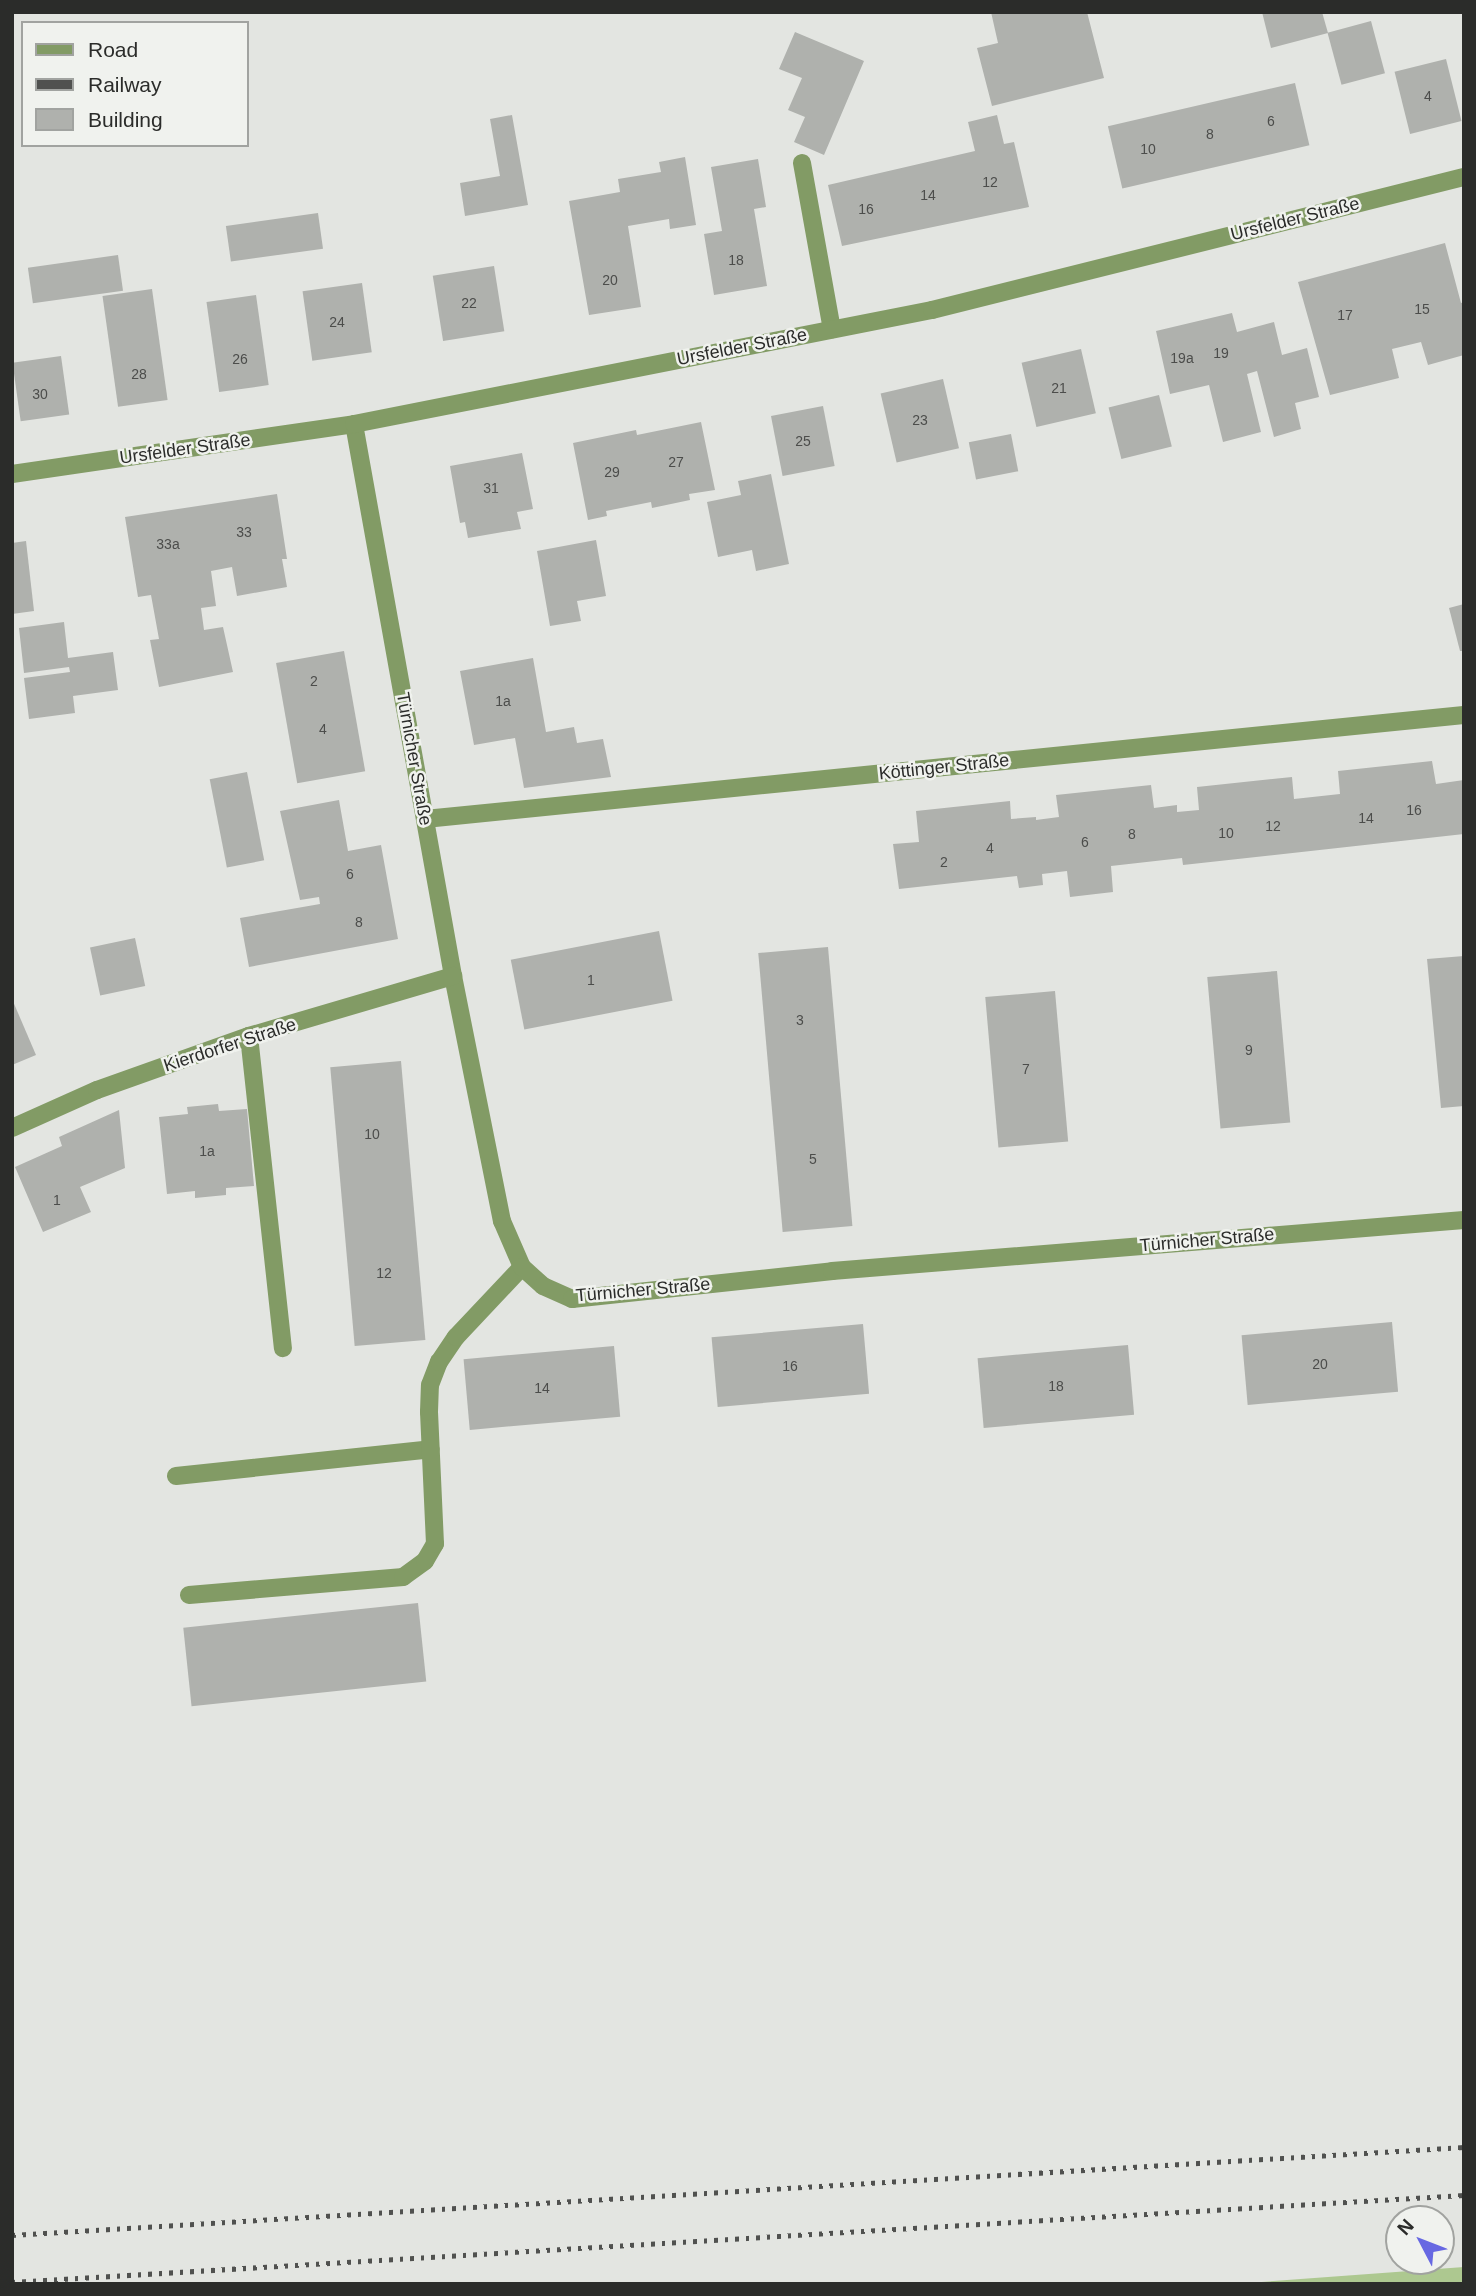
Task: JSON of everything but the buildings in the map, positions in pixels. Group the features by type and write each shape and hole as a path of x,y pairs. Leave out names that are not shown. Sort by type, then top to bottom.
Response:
{"street":[{"path":"802,163 832,329"},
{"name":"Ursfelder Straße","path":"12,474 354,424 932,310 1464,177"},
{"name":"Türnicher Straße","path":"354,424 453,976 502,1221 522,1266 543,1286 572,1299 832,1271 1464,1220"},
{"name":"Köttinger Straße","path":"425,819 1464,715"},
{"name":"Kierdorfer Straße","path":"12,1128 97,1090 249,1036 453,976"},
{"path":"249,1036 283,1348"},
{"path":"189,1595 403,1577 425,1562 435,1544 430,1385 439,1362 476,1313 522,1266"},
{"path":"176,1475 431,1449"}],"green space":[{"path":"1464,2267 1464,2284 1234,2284 1385,2273 1385,2275 1455,2275 1455,2268"}],"railway":[{"path":"12,2235 1464,2147"},
{"path":"12,2282 1464,2195"}]}
